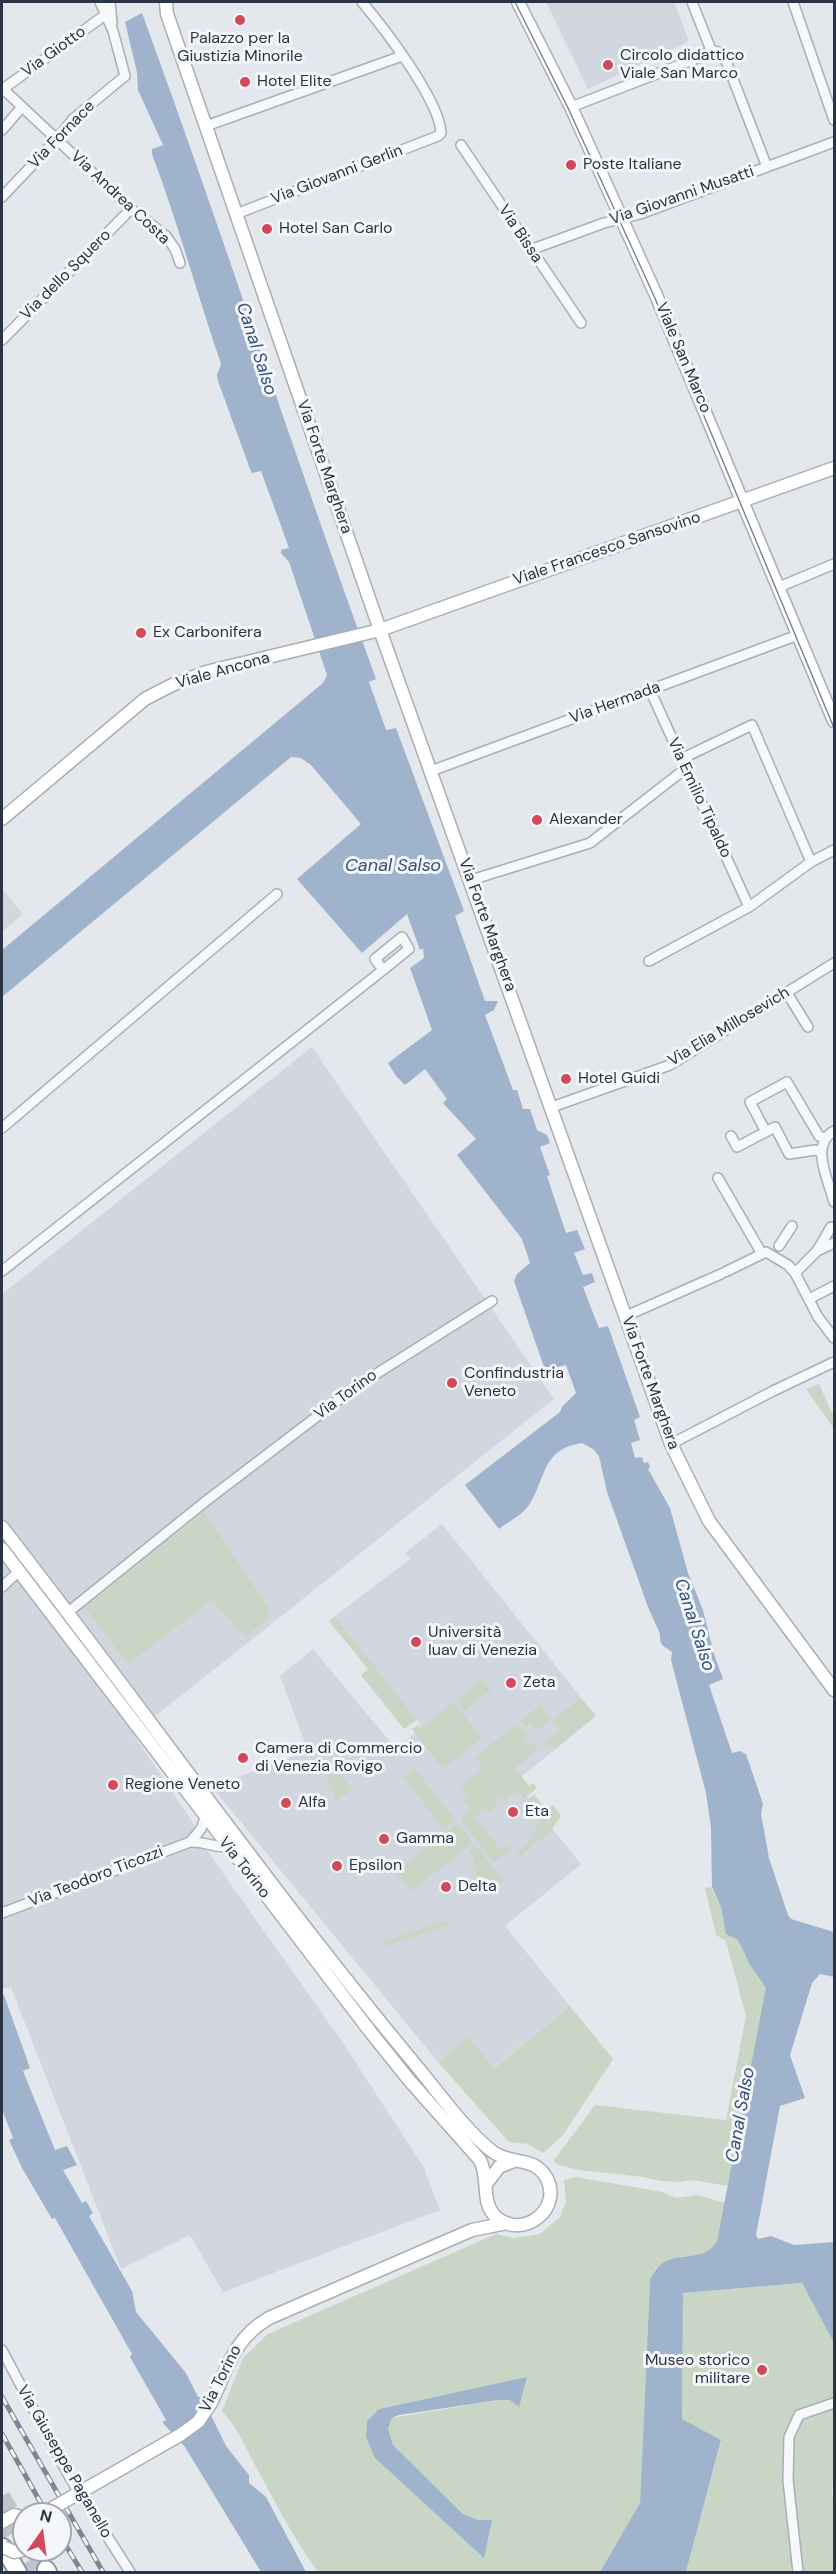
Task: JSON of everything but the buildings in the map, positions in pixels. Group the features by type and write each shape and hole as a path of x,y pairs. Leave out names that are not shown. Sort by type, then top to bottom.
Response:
{"highway":[{"path":"2,2546 18,2572"}],"street":[{"path":"100,2 109,6"},
{"name":"Via Forte Marghera","path":"160,2 167,8 374,631 432,771 671,1444 694,1493 716,1531 834,1690"},
{"path":"206,126 402,56 362,2"},
{"name":"Viale San Marco","path":"518,2 571,107 622,219 743,500 834,721"},
{"path":"692,2 711,50"},
{"path":"793,2 834,120"},
{"name":"Via Fornace","path":"2,197 57,139 73,118 125,76 109,6"},
{"name":"Via Giotto","path":"2,89 109,6"},
{"path":"571,107 703,56 711,50"},
{"path":"711,50 723,53 766,167"},
{"name":"Via Giovanni Gerlin","path":"237,214 438,136 441,129 432,105 402,56"},
{"name":"Via Andrea Costa","path":"2,89 57,139 128,212 166,236 175,249 180,263"},
{"path":"2,130 22,107"},
{"name":"Via Giovanni Musatti","path":"530,250 834,142"},
{"name":"Via Bissa","path":"461,145 581,323"},
{"name":"Via dello Squero","path":"2,340 128,212"},
{"name":"Viale Francesco Sansovino","path":"374,631 834,468"},
{"path":"779,586 834,564"},
{"name":"Viale Ancona","path":"2,819 145,699 172,685 206,672 374,631"},
{"name":"Via Hermada","path":"432,771 798,636"},
{"name":"Via Emilio Tipaldo","path":"650,690 749,907"},
{"path":"681,759 752,725 811,862"},
{"path":"471,880 590,843 685,769"},
{"path":"649,961 749,907 811,862 834,850"},
{"path":"2,1128 277,894"},
{"name":"Via Elia Millosevich","path":"552,1107 670,1065 834,963"},
{"path":"2,1271 383,970"},
{"path":"787,993 808,1027"},
{"path":"821,1152 815,1150 789,1154 752,1105 787,1082 819,1136 825,1138"},
{"path":"731,1136 737,1147 770,1130"},
{"path":"834,1131 825,1138 821,1152 834,1202"},
{"path":"718,1178 762,1254"},
{"path":"779,1246 792,1226"},
{"path":"795,1273 817,1251 833,1227"},
{"path":"817,1251 834,1243"},
{"path":"626,1316 766,1252 788,1265 795,1273 818,1317 834,1338"},
{"path":"809,1299 834,1286"},
{"name":"Via Torino","path":"67,1613 357,1386 492,1301"},
{"path":"671,1444 834,1362"},
{"name":"Via Torino","path":"2,1527 389,2033 484,2144 501,2157 527,2162 544,2173 549,2183 550,2199 546,2210 534,2221 523,2225 507,2223 472,2230 255,2326 242,2338 233,2353 211,2403 198,2422 180,2435 64,2502"},
{"name":"Via Torino","path":"2,1549 205,1818 394,2062 472,2151 484,2169 487,2201"},
{"path":"2,1587 19,1571"},
{"path":"190,1842 201,1829 205,1818"},
{"path":"190,1842 203,1841 217,1848 229,1847"},
{"name":"Via Teodoro Ticozzi","path":"2,1912 190,1842"},
{"path":"487,2183 499,2167 514,2161"},
{"path":"487,2201 497,2218 507,2223"},
{"path":"472,2230 484,2213 487,2201"},
{"name":"Via Giuseppe Paganello","path":"2,2350 70,2478 130,2572"},
{"path":"798,2572 788,2480 789,2437 799,2415 834,2403"}],"shaded area":[{"name":"Circolo didattico Viale San Marco","path":"546,2 674,2 689,41 588,89"},
{"path":"2,889 23,914 2,932"},
{"path":"312,1047 554,1399 133,1734 192,1821 206,1849 343,2043 423,2166 440,2210 223,2292 190,2235 121,2269 11,1987 2,1989 2,1294"},
{"path":"442,1524 596,1716 515,1782 581,1864 505,1926 570,2006 493,2068 468,2038 438,2062 212,1787 308,1751 280,1676 313,1649 396,1749 422,1727 335,1616 410,1559 405,1553"}],"green space":[{"path":"819,1384 834,1417 834,1429 806,1389"},
{"path":"204,1512 267,1606 269,1618 245,1637 212,1600 128,1664 85,1607"},
{"path":"335,1616 417,1720 404,1729 361,1675 368,1669 329,1621"},
{"path":"483,1679 491,1690 465,1710 458,1701 455,1704 482,1738 443,1769 412,1729 418,1725 421,1728"},
{"path":"581,1698 596,1716 555,1749 551,1744 546,1747 544,1743 561,1730 553,1720"},
{"path":"540,1705 551,1719 536,1731 530,1724 526,1727 521,1721"},
{"path":"518,1723 528,1736 523,1740 528,1746 533,1743 538,1749 515,1768 529,1786 533,1783 537,1788 524,1799 518,1791 504,1801 500,1796 495,1800 498,1805 489,1813 485,1809 475,1817 501,1850 509,1844 512,1848 494,1862 460,1820 471,1811 463,1800 468,1795 460,1786 483,1768 475,1757"},
{"path":"415,1768 455,1820 443,1829 403,1777"},
{"path":"338,1771 352,1790 336,1801 327,1775"},
{"path":"534,1794 547,1810 553,1805 561,1816 550,1832 520,1856 517,1853 530,1840 539,1822 524,1803"},
{"path":"458,1823 473,1843 411,1891 395,1872"},
{"path":"476,1846 505,1882 467,1895 476,1874 469,1852"},
{"path":"711,1887 721,1907 724,1926 731,1937 738,1940 750,1965 767,1988 729,2186 692,2180 660,2181 579,2170 556,2164 554,2160 595,2105 726,2120 746,2016 726,1941 716,1935 705,1888"},
{"path":"446,1920 448,1926 386,1946 382,1942"},
{"path":"570,2006 613,2059 563,2135 543,2153 527,2144 509,2142 438,2062 468,2037 494,2068"},
{"path":"576,2177 662,2192 676,2198 698,2195 725,2203 717,2241 711,2250 693,2256 683,2256 656,2268 650,2281 640,2504 600,2572 318,2572 284,2519 240,2436 222,2411 243,2358 268,2334 496,2234 513,2238 540,2234 560,2217 566,2201 564,2180","holes":["527,2378 510,2400 498,2400 392,2418 387,2429 393,2445 463,2514 478,2520 451,2528 367,2421 379,2409"]},
{"path":"802,2283 834,2343 832,2492 834,2572 686,2572 721,2441 682,2419 683,2293"}],"water":[{"name":"Canal Salso","path":"142,13 376,679 369,682 386,730 396,728 464,911 455,916 485,1001 498,1001 494,1010 485,1015 513,1090 517,1090 523,1109 530,1109 537,1130 547,1135 550,1143 540,1147 550,1175 547,1176 566,1233 577,1230 585,1249 574,1253 583,1275 592,1273 595,1282 583,1287 599,1328 608,1326 640,1417 634,1420 640,1440 631,1443 635,1458 642,1457 644,1463 648,1462 650,1467 648,1469 670,1508 688,1573 703,1610 723,1679 709,1685 732,1753 740,1751 746,1754 763,1804 761,1814 769,1858 788,1915 791,1919 834,1932 834,1977 820,1974 812,1983 790,2055 805,2098 780,2106 756,2235 758,2239 771,2236 794,2245 834,2242 834,2343 802,2283 683,2293 682,2419 721,2440 686,2572 600,2572 640,2503 650,2281 656,2269 664,2262 701,2254 717,2241 766,1988 750,1965 738,1940 726,1934 721,1907 712,1887 711,1828 706,1793 671,1660 672,1652 662,1645 660,1640 660,1634 648,1607 607,1492 599,1456 593,1449 582,1443 569,1446 559,1452 546,1467 526,1509 499,1529 465,1485 560,1412 576,1393 566,1365 545,1370 514,1281 517,1274 530,1263 522,1239 457,1155 476,1139 443,1103 447,1099 425,1069 405,1085 388,1063 432,1030 410,968 424,958 423,948 420,950 407,914 362,953 297,879 361,824 311,765 301,758 291,757 2,997 2,950 323,683 327,675 289,562 281,553 281,550 289,548 261,471 252,473 250,469 218,381 217,375 221,364 152,154 152,149 163,145 138,90 137,72 125,22"},
{"path":"4,1995 30,2068 23,2071 55,2150 67,2146 77,2165 63,2170 82,2203 86,2201 93,2213 89,2216 132,2291 136,2312 186,2373 198,2397 202,2397 226,2446 249,2475 249,2483 266,2497 306,2572 261,2572 185,2447 162,2422 166,2420 130,2357 132,2354 55,2218 52,2219 22,2168 9,2140 13,2138 2,2109 2,1996"},
{"path":"527,2377 519,2407 510,2400 498,2400 399,2415 392,2418 388,2429 393,2445 463,2514 478,2520 492,2520 484,2558 375,2458 366,2437 367,2421 379,2409"}],"tunnel":[{"path":"2,2496 12,2513"},
{"path":"2,2521 32,2572"},
{"path":"42,2562 46,2569"}],"tram line":[{"path":"515,2 568,108 654,296 834,728"}],"railway":[{"path":"2,2397 103,2572"},
{"path":"2,2434 40,2502"},
{"path":"72,2556 82,2572"}],"place":[{"name":"Palazzo per la Giustizia Minorile","path":"240,20"},
{"name":"Circolo didattico Viale San Marco","path":"608,65"},
{"name":"Hotel Elite","path":"245,82"},
{"name":"Poste Italiane","path":"571,165"},
{"name":"Hotel San Carlo","path":"267,229"},
{"name":"Ex Carbonifera","path":"141,633"},
{"name":"Alexander","path":"537,820"},
{"name":"Hotel Guidi","path":"566,1079"},
{"name":"Confindustria Veneto","path":"452,1383"},
{"name":"Università Iuav di Venezia","path":"416,1642"},
{"name":"Zeta","path":"511,1683"},
{"name":"Camera di Commercio di Venezia Rovigo","path":"243,1758"},
{"name":"Regione Veneto","path":"113,1785"},
{"name":"Alfa","path":"286,1803"},
{"name":"Eta","path":"513,1812"},
{"name":"Gamma","path":"384,1839"},
{"name":"Epsilon","path":"337,1866"},
{"name":"Delta","path":"446,1887"},
{"name":"Museo storico militare","path":"762,2370"}]}
